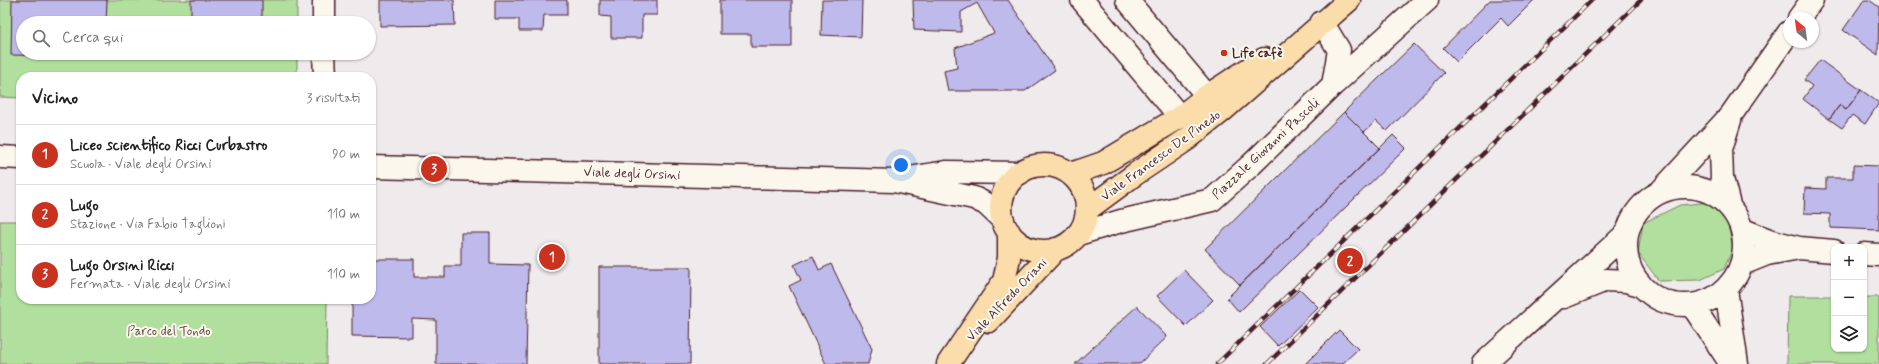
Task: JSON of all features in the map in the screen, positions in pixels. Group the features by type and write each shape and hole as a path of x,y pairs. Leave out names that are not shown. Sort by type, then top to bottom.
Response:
{"main road":[{"name":"Viale Francesco De Pinedo","path":"1088,210 1134,175 1186,140 1221,112 1322,22 1349,0"},
{"name":"Viale Francesco De Pinedo","path":"1071,174 1103,163 1180,116 1207,96 1322,22"},
{"path":"1046,165 1059,168 1071,174 1083,190 1088,210 1085,223 1078,234 1068,244 1056,249 1043,251 1030,249 1018,242 1006,226 1001,207 1004,194 1011,182 1020,172 1033,167 1046,165"},
{"name":"Viale Alfredo Oriani","path":"953,358 1004,281 1009,258 1006,226"},
{"name":"Viale Alfredo Oriani","path":"953,358 1056,249"}],"street":[{"path":"324,0 324,16"},
{"path":"1082,0 1180,116"},
{"path":"1127,0 1221,112"},
{"name":"Piazzale Giovanni Pascoli","path":"1078,234 1113,222 1212,200 1252,164 1333,85 1427,0"},
{"path":"1803,12 1812,0"},
{"path":"1322,22 1339,50 1333,85"},
{"path":"1660,192 1678,187 1696,188 1714,194 1729,205 1738,217 1743,230 1745,247 1742,264 1736,277 1726,289 1710,300 1692,305 1673,304 1655,297 1640,285 1631,269 1626,251 1627,232 1634,216 1642,207 1660,192 1731,115 1783,41"},
{"path":"324,60 325,72"},
{"path":"1729,205 1722,178 1721,149 1731,115"},
{"path":"0,157 16,158"},
{"name":"Viale degli Orsini","path":"376,166 894,181 974,198 986,204 1006,226"},
{"name":"Viale degli Orsini","path":"894,181 946,172 1020,172"},
{"path":"1743,230 1769,240 1799,248 1831,251"},
{"path":"1483,364 1627,232"},
{"path":"1742,264 1767,254 1799,248"},
{"path":"1867,254 1879,255"},
{"path":"1550,303 1606,280 1626,281 1640,285"},
{"path":"1726,289 1737,364"},
{"path":"1692,305 1731,364"}],"green space":[{"path":"0,0 297,0 297,16 16,16 16,60 297,60 297,72 16,72 16,98 0,97"},
{"path":"1723,201 1733,248 1724,269 1700,280 1659,281 1638,253 1643,223 1680,205"},
{"name":"Parco del Tondo","path":"0,221 16,221 16,304 327,304 326,364 0,364"},
{"path":"1788,296 1831,296 1831,352 1867,352 1867,297 1879,297 1879,364 1787,364"}],"building":[{"path":"12,0 107,0 106,16 16,16 16,55 11,55"},
{"path":"191,0 262,0 262,16 191,16"},
{"path":"380,0 454,0 455,25 380,26"},
{"path":"495,0 567,0 567,15 544,15 543,31 519,31 519,19 495,19"},
{"path":"600,0 657,0 657,15 642,15 642,38 611,38 611,17 600,16"},
{"path":"720,0 792,0 792,47 751,47 751,34 720,34"},
{"path":"822,0 862,0 861,37 821,35"},
{"path":"913,0 1008,0 1055,70 1025,91 948,91 944,71 957,68 955,48 994,33 977,3 961,12 961,32 914,30"},
{"path":"1490,0 1534,0 1508,26 1501,18 1457,62 1443,48"},
{"path":"1864,0 1869,0 1879,7 1878,55 1843,30"},
{"path":"1414,44 1444,73 1387,131 1376,121 1364,132 1344,112"},
{"path":"1820,60 1861,90 1846,110 1840,105 1829,119 1803,99 1812,86 1804,80"},
{"path":"1861,90 1879,103 1865,124 1852,115 1842,128 1829,119 1840,105 1846,110"},
{"path":"1344,112 1380,148 1240,285 1205,249"},
{"path":"1393,135 1406,148 1239,312 1227,298"},
{"path":"1853,165 1879,166 1879,230 1830,228 1830,214 1804,213 1805,188 1826,189 1826,178 1853,178"},
{"path":"461,233 490,233 490,264 528,265 526,364 436,364 436,320 412,319 412,337 352,336 352,304 376,304 376,259 414,259 414,277 445,277 445,266 461,266"},
{"path":"813,256 819,270 831,264 872,349 868,364 826,364 789,286 801,280 794,265"},
{"path":"599,267 691,267 690,364 599,364"},
{"path":"1184,270 1213,300 1186,326 1157,296"},
{"path":"1300,289 1318,307 1278,346 1260,327"},
{"path":"1137,306 1167,337 1139,364 1075,364"},
{"path":"1339,330 1358,349 1342,364 1305,364"}],"railway":[{"path":"1217,364 1592,0"},
{"path":"1267,364 1641,0"}],"place":[{"name":"Life cafè","path":"1224,53"},
{"name":"Lugo Orsini Ricci","path":"434,169"},
{"name":"Liceo scientifico Ricci Curbastro","path":"552,257"},
{"name":"Lugo","path":"1350,261"}]}
